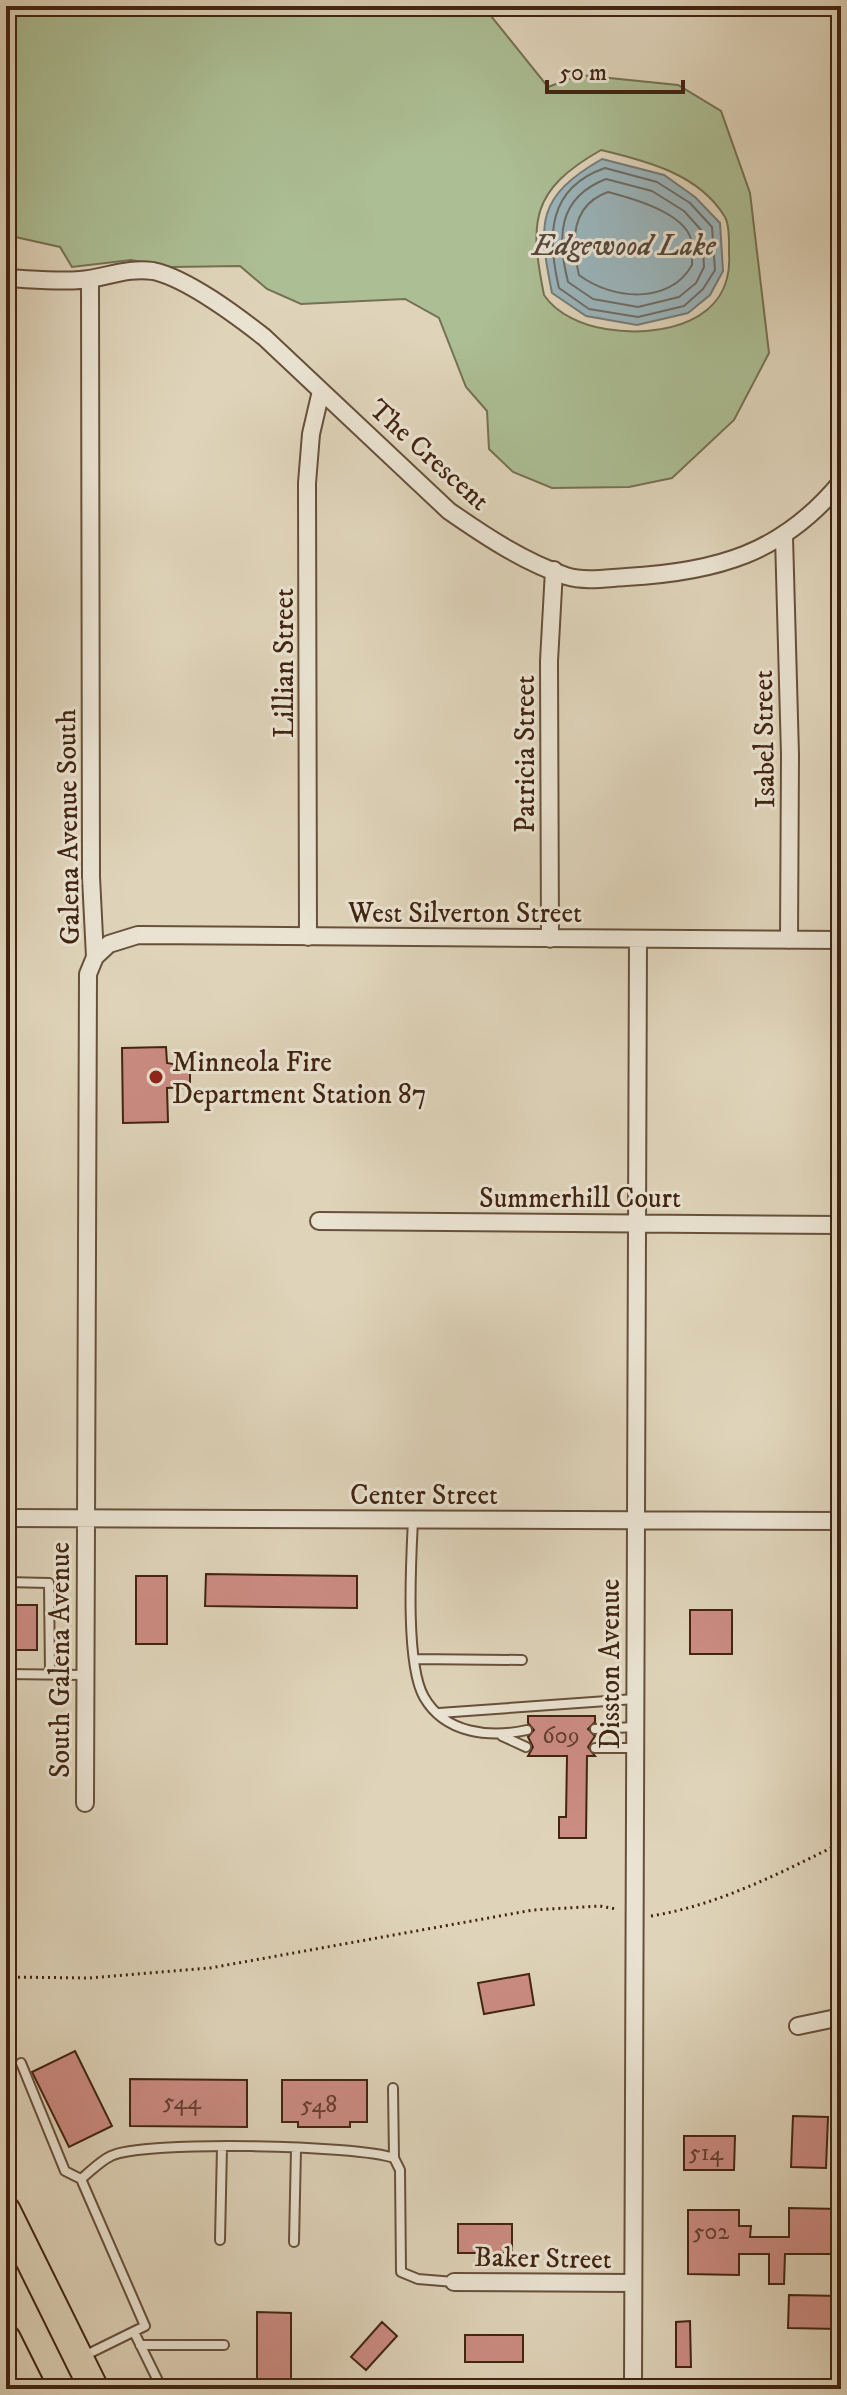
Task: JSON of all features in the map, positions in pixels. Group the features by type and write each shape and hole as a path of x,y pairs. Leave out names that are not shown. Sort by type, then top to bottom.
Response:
{"highway":[{"path":"6,2211 94,2389"},
{"path":"8,2347 31,2389"}],"street":[{"name":"The Crescent","path":"6,278 90,279 131,270 163,274 239,318 449,511 480,533 554,570 582,579 701,569 740,558 784,537 811,515 841,482"},
{"name":"Galena Avenue South","path":"85,1518 88,974 95,957 91,877 90,279"},
{"name":"Lillian Street","path":"308,937 307,483 311,434 321,391"},
{"name":"Isabel Street","path":"784,537 790,755 789,940"},
{"name":"Patricia Street","path":"550,939 549,661 554,570"},
{"name":"West Silverton Street","path":"95,957 109,944 138,935 841,940"},
{"name":"Disston Avenue","path":"633,2389 638,939"},
{"name":"Summerhill Court","path":"319,1221 841,1225"},
{"name":"Center Street","path":"6,1518 841,1521"},
{"name":"South Galena Avenue","path":"85,1518 85,1803"},
{"path":"798,2026 841,2017"},
{"name":"Baker Street","path":"454,2282 633,2283"}],"lane":[{"path":"413,1520 414,1659 417,1682 425,1699 439,1713 476,1734 501,1736 527,1730"},
{"path":"6,1582 49,1583 50,1674"},
{"path":"414,1659 522,1660"},
{"path":"6,1674 85,1675"},
{"path":"439,1713 635,1699"},
{"path":"595,1729 635,1727"},
{"path":"501,1736 526,1747"},
{"path":"595,1748 635,1748"},
{"path":"21,2063 65,2171 81,2179 145,2326 78,2358"},
{"path":"393,2088 394,2158 400,2170 401,2272 418,2279 454,2282"},
{"path":"81,2179 111,2156 149,2146 341,2149 394,2158"},
{"path":"220,2240 222,2147"},
{"path":"294,2242 296,2149"},
{"path":"134,2332 162,2389"},
{"path":"140,2345 224,2345"}],"path":[{"path":"6,1977 89,1978 210,1968 533,1910 600,1906 651,1916 687,1910 773,1876 841,1843"}],"green space":[{"path":"6,6 483,6 548,87 580,75 678,85 721,111 750,193 769,353 734,420 672,478 629,487 552,488 513,472 489,449 487,411 466,387 439,318 405,299 301,304 267,289 240,266 171,267 131,260 72,267 60,247 6,235","holes":["601,150 654,165 686,180 714,202 725,217 729,240 727,277 719,296 707,310 690,321 649,331 606,329 572,318 556,308 544,295 537,246 541,209 560,179"]}],"water":[{"name":"Edgewood Lake","path":"602,159 664,175 695,197 720,223 723,271 710,295 688,313 637,325 586,316 552,293 545,248 547,214 564,186"}],"building":[{"name":"Minneola Fire Department Station 87","path":"166,1047 167,1063 190,1067 190,1087 167,1088 168,1122 123,1123 122,1048"},
{"path":"206,1574 357,1576 357,1608 205,1606"},
{"path":"136,1576 167,1576 167,1644 136,1644"},
{"path":"6,1605 37,1605 37,1650 6,1650"},
{"path":"690,1610 732,1610 732,1654 690,1654"},
{"path":"528,1716 595,1716 595,1722 588,1729 595,1736 588,1747 595,1756 587,1756 586,1838 559,1838 559,1817 566,1817 567,1756 528,1756 533,1747 528,1737 534,1730 528,1723"},
{"path":"529,1974 534,2005 484,2014 478,1983"},
{"path":"75,2051 112,2126 69,2147 32,2072"},
{"path":"130,2079 247,2080 247,2127 130,2126"},
{"path":"282,2080 367,2080 367,2122 350,2122 350,2127 298,2127 298,2122 282,2122"},
{"path":"793,2116 828,2117 826,2168 791,2167"},
{"path":"684,2136 735,2136 734,2170 684,2170"},
{"path":"789,2208 840,2209 839,2254 785,2254 784,2284 769,2284 769,2254 739,2254 739,2275 688,2274 688,2210 739,2210 739,2226 751,2226 750,2237 789,2237"},
{"path":"458,2224 512,2224 512,2253 458,2253"},
{"path":"789,2295 839,2296 838,2329 788,2328"},
{"path":"257,2312 291,2313 291,2389 257,2389"},
{"path":"690,2321 691,2367 676,2367 676,2322"},
{"path":"382,2322 397,2336 366,2370 351,2357"},
{"path":"465,2335 523,2335 523,2362 465,2362"}],"place":[{"name":"Minneola Fire Department Station 87","path":"156,1077"}]}
